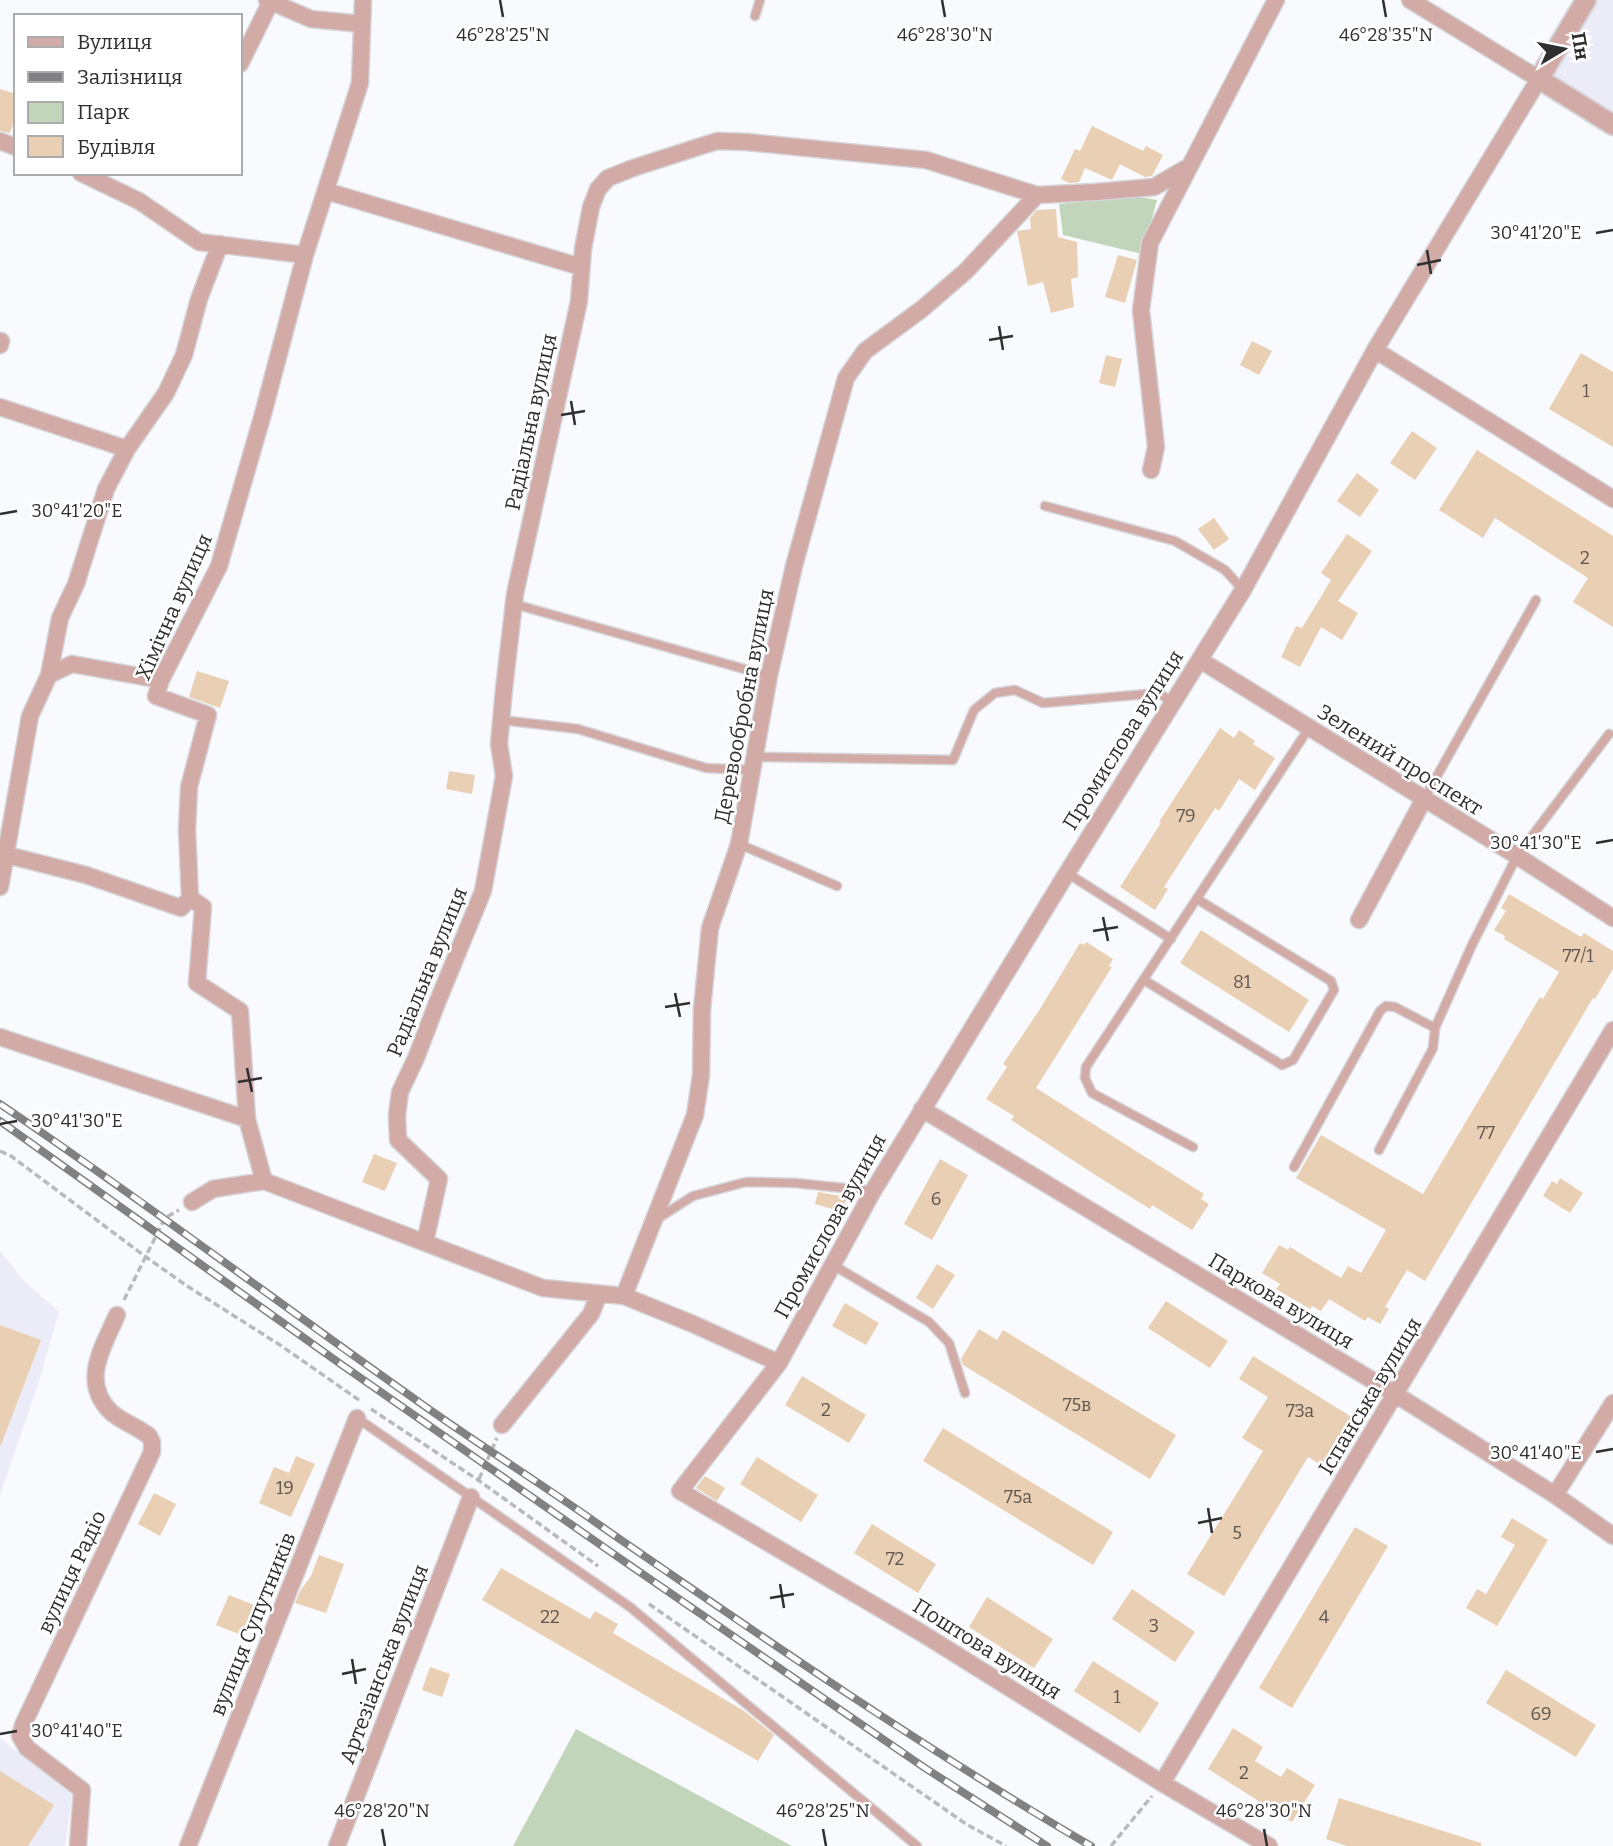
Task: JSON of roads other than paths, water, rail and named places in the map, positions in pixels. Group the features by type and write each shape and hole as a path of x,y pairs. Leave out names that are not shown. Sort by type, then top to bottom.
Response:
{"street":[{"name":"Хімічна вулиця","path":"264,1181 247,1119 240,1012 197,983 203,907 190,898 187,830 190,787 208,715 156,696 161,680 219,566 305,255 360,83 363,0"},
{"path":"1151,470 1156,447 1142,310 1150,243 1276,0"},
{"path":"1410,0 1613,125"},
{"name":"Промислова вулиця","path":"680,1491 779,1363 873,1191 1243,590 1375,350 1586,0"},
{"path":"242,60 269,1 311,19 362,24"},
{"name":"Радіальна вулиця","path":"425,1242 439,1179 398,1140 400,1092 483,891 504,776 499,744 514,604 579,301 581,267 591,207 598,189 608,178 717,141 926,160 1037,195 1154,187 1190,166"},
{"path":"85,175 139,201 200,242 305,255"},
{"path":"326,191 581,267"},
{"name":"Деревообробна вулиця","path":"624,1296 695,1115 701,1075 702,1009 710,929 739,844 769,676 794,566 846,378 865,351 922,309 966,271 1037,195"},
{"path":"0,887 3,855 30,716 49,675 60,618 76,584 106,489 127,449 166,393 184,355 199,299 220,244"},
{"path":"1375,350 1613,499"},
{"path":"0,407 127,449"},
{"name":"Зелений проспект","path":"1200,660 1517,856 1613,919"},
{"path":"49,675 72,664 161,680"},
{"path":"1359,920 1424,799"},
{"path":"3,855 86,875 181,908 190,898"},
{"name":"Іспанська вулиця","path":"1162,1783 1613,1030"},
{"path":"0,1037 247,1119"},
{"name":"Паркова вулиця","path":"922,1109 1395,1394 1555,1495 1613,1536"},
{"path":"192,1202 213,1189 264,1181 543,1288 624,1296 779,1363"},
{"path":"502,1425 591,1314 600,1294"},
{"name":"вулиця Радіо","path":"78,1846 82,1790 27,1748 20,1736 20,1730 152,1452 149,1436 113,1414 97,1390 96,1365 117,1315"},
{"path":"1555,1495 1613,1403"},
{"name":"вулиця Супутників","path":"188,1846 357,1418"},
{"name":"Поштова вулиця","path":"680,1491 920,1632 1162,1783 1269,1846"},
{"name":"Артезіанська вулиця","path":"337,1846 471,1497"}],"lane":[{"path":"755,16 760,0"},
{"path":"1045,506 1175,541 1225,570 1243,590"},
{"path":"1424,799 1536,600"},
{"path":"514,604 769,676"},
{"path":"501,720 578,729 706,768 752,764 953,760 974,710 995,693 1015,690 1043,703 1158,693 1173,703"},
{"path":"1193,1147 1092,1093 1085,1078 1086,1067 1309,728"},
{"path":"1379,1150 1433,1048 1435,1028 1472,945 1517,856 1609,734"},
{"path":"739,844 837,886"},
{"path":"1067,873 1171,939"},
{"path":"1144,980 1282,1065 1293,1060 1334,989 1331,981 1197,899"},
{"path":"1294,1167 1380,1011 1386,1006 1395,1007 1435,1028"},
{"path":"655,1220 693,1196 746,1182 795,1183 873,1191"},
{"path":"833,1265 929,1322 942,1334 949,1343 965,1393"},
{"path":"357,1418 630,1607 917,1846"}],"railway":[{"path":"0,1104 440,1417 727,1613 846,1693 1091,1846"},
{"path":"0,1121 342,1365 628,1564 925,1768 1047,1846"}]}
